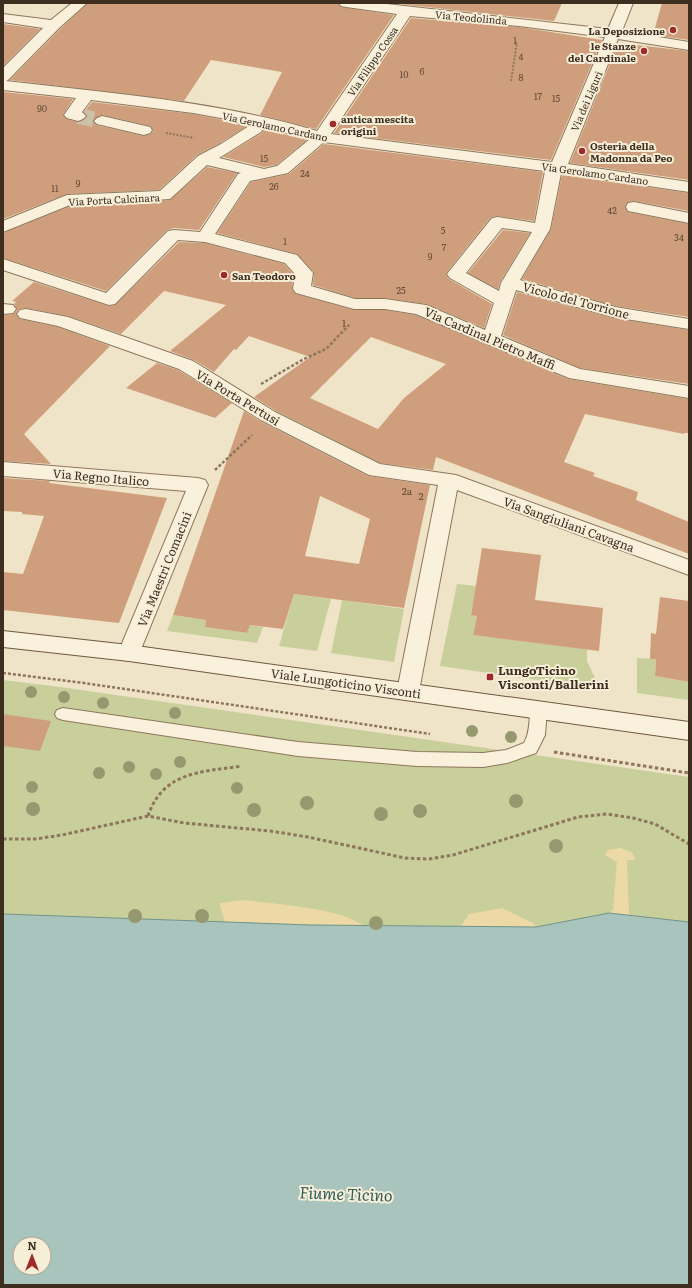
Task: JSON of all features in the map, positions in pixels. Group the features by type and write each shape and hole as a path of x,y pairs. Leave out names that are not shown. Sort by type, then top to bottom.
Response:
{"street":[{"path":"3,77 54,25 80,3"},
{"name":"Via Teodolinda","path":"346,3 406,11 525,22 647,38 689,46"},
{"name":"Via dei Liguri","path":"491,339 510,283 542,229 556,168 626,3"},
{"name":"Via Filippo Cossa","path":"205,237 244,177 282,170 321,137 406,11"},
{"path":"3,18 54,25"},
{"name":"Via Gerolamo Cardano","path":"3,85 193,108 280,125 321,137 689,187"},
{"path":"78,116 72,115 86,96"},
{"path":"102,121 144,130"},
{"name":"Via Porta Calcinara","path":"3,227 68,200 164,196 204,159 227,147 255,128"},
{"path":"204,159 263,173"},
{"path":"634,207 689,218"},
{"path":"504,301 456,274 498,222 542,229"},
{"path":"3,264 109,300 174,235 205,237"},
{"name":"Via Cardinal Pietro Maffi","path":"205,237 291,259 304,273 302,289 354,304 420,309 576,374 689,392"},
{"name":"Vicolo del Torrione","path":"510,283 613,312 689,324"},
{"name":"Via Porta Pertusi","path":"26,314 62,321 186,365 270,417 376,470 449,480"},
{"name":"Via Regno Italico","path":"3,469 198,485"},
{"path":"408,691 449,480"},
{"name":"Via Sangiuliani Cavagna","path":"449,480 689,568"},
{"name":"Via Maestri Comacini","path":"130,653 198,485"},
{"name":"Viale Lungoticino Visconti","path":"3,639 130,653 689,731"}],"lane":[{"path":"63,714 298,749 417,759 482,760 507,756 530,748 537,735 539,710"}],"path":[{"path":"511,81 516,44 525,22"},
{"path":"144,130 182,135 227,147"},
{"path":"238,398 304,359 326,349 369,304"},
{"path":"198,485 270,417"},
{"path":"3,673 84,683 436,735"},
{"path":"530,748 689,773"},
{"path":"148,816 158,795 166,786 180,777 247,765"},
{"path":"3,839 35,839 62,835 148,816 184,823 270,831 308,837 405,858 429,859 453,855 578,817 607,814 633,818 655,824 689,844"}],"green space":[{"path":"457,584 476,586 471,614 477,616 473,635 587,649 587,661 595,678 603,685 601,689 440,666"},
{"path":"294,594 331,599 317,651 279,646"},
{"path":"342,600 404,609 394,662 331,653"},
{"path":"173,615 206,620 205,627 247,633 250,625 263,627 257,643 167,631"},
{"path":"637,658 656,659 655,676 689,682 689,700 637,693"},
{"path":"3,680 689,777 689,922 609,913 536,927 310,925 3,914"}],"sand":[{"path":"620,848 632,852 635,860 627,860 629,917 609,913 613,910 617,862 605,855 608,850"},
{"path":"244,900 290,905 324,911 354,920 364,926 225,922 219,903"},
{"path":"502,908 533,923 536,927 461,926 469,914"}],"water":[{"name":"Fiume Ticino","path":"609,913 689,922 689,1285 3,1285 3,914 310,925 536,927"}],"building":[{"path":"88,3 338,3 341,7 394,15 316,129 260,115 282,72 211,60 184,101 10,80"},
{"path":"391,3 562,3 554,21"},
{"path":"662,3 689,3 689,40 653,35"},
{"path":"411,18 519,27 602,40 551,160 334,133"},
{"path":"3,24 40,29 3,66"},
{"path":"618,43 689,51 689,180 570,163"},
{"path":"3,92 73,99 63,115 67,119 78,122 87,117 84,112 92,102 193,114 249,125 197,155 159,190 67,194 3,219","holes":["102,115 150,126 153,131 144,136 96,125 93,120"]},
{"path":"264,129 307,140 276,165 264,167 223,157 262,133"},
{"path":"324,144 543,172 534,221 498,216 491,217 446,273 449,279 492,304 484,328 426,304 385,298 355,298 313,285 314,272 297,254 217,233 251,182 289,174"},
{"path":"207,167 237,173 199,230 174,228 167,230 106,291 3,258 3,233 70,206 170,200"},
{"path":"562,175 689,193 689,211 634,201 628,202 625,206 628,212 689,224 689,317 615,306 522,279 551,229"},
{"path":"503,230 530,233 500,282 498,289 468,273"},
{"path":"179,242 205,243 284,264 293,274 292,289 296,294 354,310 385,310 416,315 568,379 689,399 689,433 684,434 585,414 564,462 595,473 593,476 638,492 636,500 689,522 689,554 436,457 433,470 380,463 276,411 254,397 310,357 249,336 236,350 234,349 214,372 194,360 170,351 226,305 164,291 121,334 68,316 26,308 19,309 16,314 20,319 58,327 110,346 24,434 51,464 3,461 3,315 13,314 17,310 14,304 16,302 12,301 34,282 109,306 115,305","holes":["371,337 446,364 404,398 378,429 310,398"]},
{"path":"517,292 613,318 689,330 689,384 580,368 503,335"},
{"path":"157,363 178,370 232,403 215,418 126,388"},
{"path":"244,411 260,421 368,476 430,485 404,608 294,594 283,629 250,625 247,633 205,627 206,620 173,615","holes":["320,496 370,519 359,564 305,556"]},
{"path":"3,478 50,481 49,483 167,498 119,623 3,610 3,572 23,574 44,516 22,514 22,512 3,511"},
{"path":"482,548 541,555 535,600 603,608 599,651 473,635 477,616 471,615"},
{"path":"660,597 689,601 689,682 655,676 656,659 650,659 651,633 656,634"},
{"path":"3,714 51,721 40,751 3,746"}],"tunnel":[{"path":"78,116 102,121"}],"place":[{"name":"La Deposizione","path":"673,30"},
{"name":"le Stanze del Cardinale","path":"644,51"},
{"name":"antica mescita origini","path":"333,124"},
{"name":"Osteria della Madonna da Peo","path":"582,151"},
{"name":"San Teodoro","path":"224,275"},
{"name":"LungoTicino Visconti/Ballerini","path":"490,677"}]}
